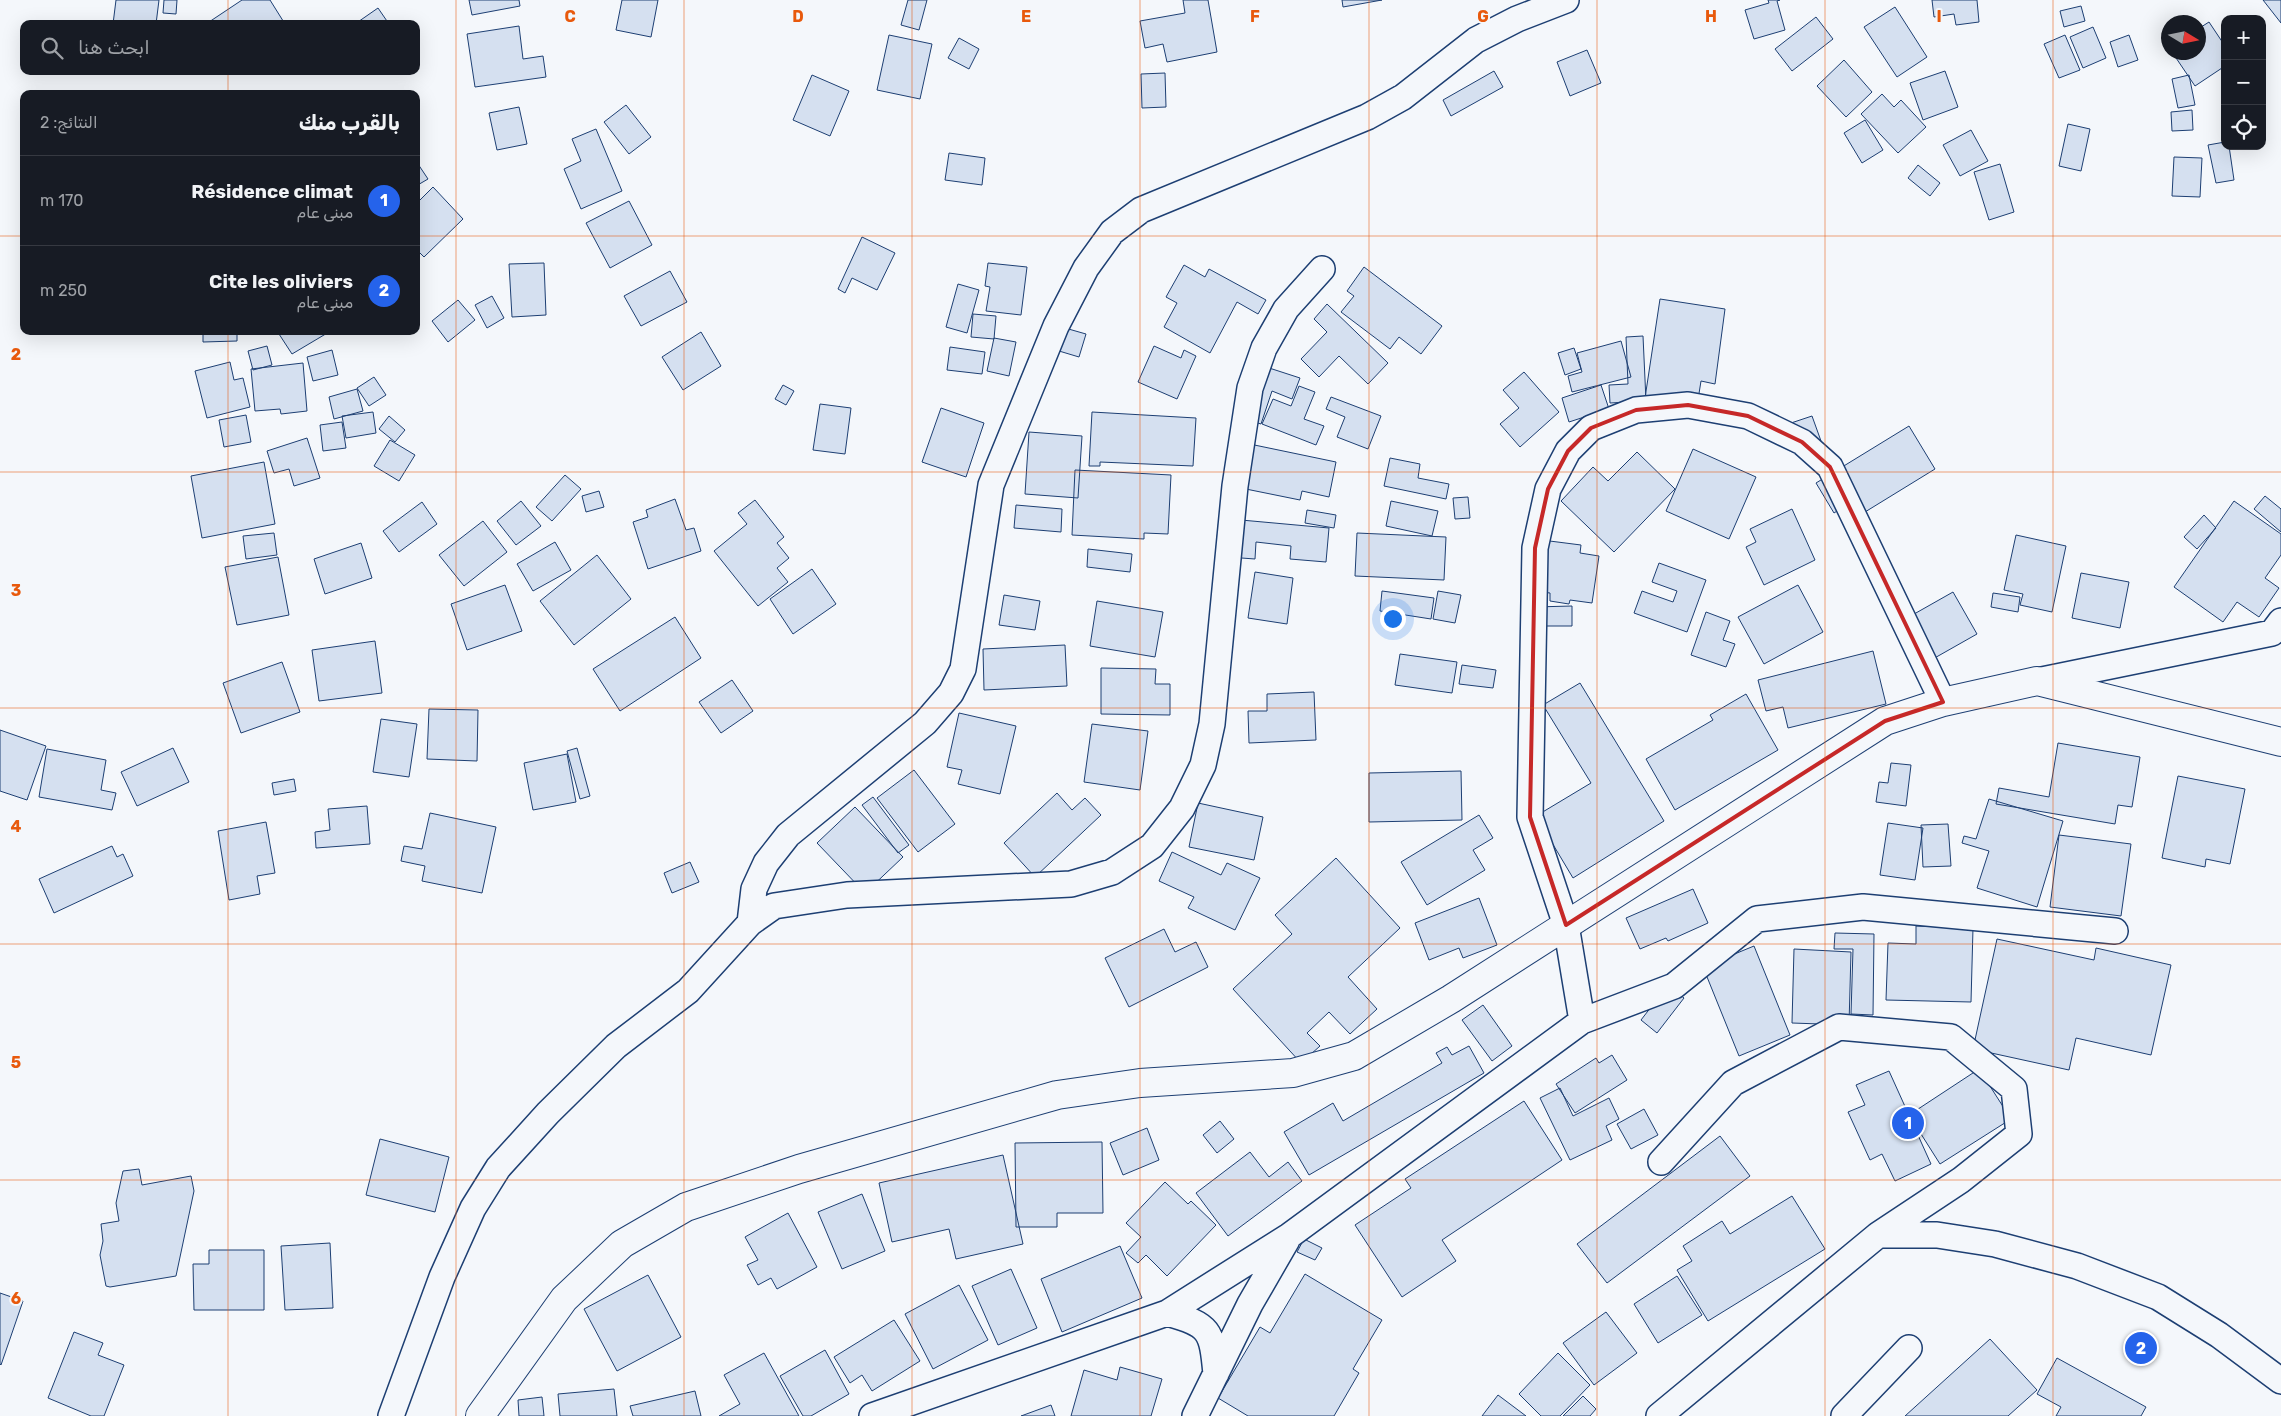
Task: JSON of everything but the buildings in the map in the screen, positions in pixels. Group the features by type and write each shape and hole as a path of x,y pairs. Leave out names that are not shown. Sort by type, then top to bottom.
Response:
{"main road":[{"path":"480,1416 564,1299 622,1244 686,1207 799,1169 1057,1095 1140,1083 1293,1073 1354,1056 1451,999 1885,721 1943,702 2037,681 2281,742"}],"street":[{"path":"750,923 754,889 766,863 788,835 925,723 951,693 963,669 990,484 1056,326 1086,268 1112,232 1140,210 1366,117 1403,97 1476,40 1517,19 1566,0"},
{"path":"391,1416 442,1277 473,1208 498,1168 548,1113 616,1046 688,991 750,923 774,906 848,895 1071,884 1112,872 1152,846 1182,808 1203,765 1212,724 1235,486 1250,388 1264,348 1286,310 1322,269"},
{"path":"1582,1021 1566,925 1530,817 1535,548 1548,490 1568,451 1591,428 1636,410 1688,405 1748,416 1802,442 1830,467 1943,702"},
{"path":"2037,681 2278,631"},
{"path":"872,1416 1168,1313 1289,1236 1582,1021 1674,986 1757,919 1863,907 2115,931"},
{"path":"1659,1416 1878,1235 1961,1180 2019,1134 2014,1089 1952,1037 1839,1027 1733,1083 1661,1162"},
{"path":"1878,1235 1947,1236 1995,1244 2077,1266 2158,1297 2219,1335 2281,1382"},
{"path":"1195,1416 1250,1304 1289,1236"},
{"path":"1168,1313 1192,1320 1203,1328 1214,1343 1216,1374"},
{"path":"1844,1416 1910,1348"}],"highlighted area":[{"path":"1688,405 1748,416 1802,442 1830,467 1943,702 1885,721 1566,925 1530,817 1529,767 1535,548 1548,489 1568,451 1591,428 1636,410"}],"place":[{"name":"Résidence climat","path":"1908,1123"},
{"name":"Cite les oliviers","path":"2141,1348"}]}
